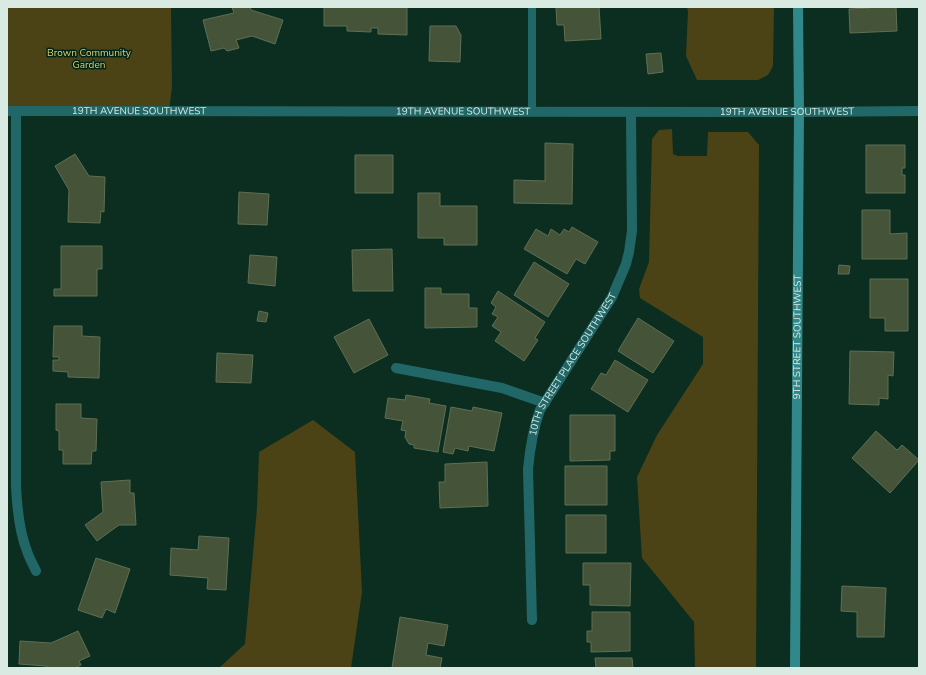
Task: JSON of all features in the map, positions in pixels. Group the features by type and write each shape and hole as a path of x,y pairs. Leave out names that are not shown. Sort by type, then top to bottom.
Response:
{"main road":[{"name":"9TH STREET SOUTHWEST","path":"795,668 799,112 798,7"}],"street":[{"name":"19TH AVENUE SOUTHWEST","path":"12,111 919,111"},
{"path":"12,111 17,509 20,529 26,550 36,571"},
{"name":"10TH STREET PLACE SOUTHWEST","path":"532,620 528,468 529,452 535,424 540,410 612,297 626,264 632,231 631,112"},
{"path":"396,368 502,388 545,402"}],"lane":[{"path":"532,7 532,112"}],"green space":[{"name":"Brown Community Garden","path":"7,7 171,7 172,87 169,111 7,111"},
{"path":"687,7 774,7 773,66 768,75 758,80 697,80 686,56"},
{"path":"672,129 673,154 678,156 707,156 708,132 748,132 759,145 756,668 695,668 694,622 642,558 637,477 657,435 703,364 703,337 640,298 639,289 649,262 652,139 659,130"},
{"path":"313,420 355,452 362,592 351,668 219,668 245,644 257,508 259,452"}],"building":[{"path":"232,7 250,7 251,10 283,20 275,44 252,36 236,40 239,48 227,51 224,48 211,51 203,20 234,13"},
{"path":"324,7 407,7 407,35 378,34 378,28 371,28 371,32 347,31 347,26 324,26"},
{"path":"556,7 599,7 601,39 565,41 564,25 557,25"},
{"path":"896,7 897,31 850,33 849,9"},
{"path":"430,26 456,26 461,35 460,62 429,61"},
{"path":"661,53 663,72 648,74 646,54"},
{"path":"545,143 573,144 572,204 514,203 514,180 545,181"},
{"path":"866,145 905,145 905,168 902,168 902,175 905,175 905,193 866,193"},
{"path":"75,154 89,176 105,177 104,212 101,211 100,223 68,222 69,190 55,166"},
{"path":"355,155 393,155 393,193 355,193"},
{"path":"239,192 269,194 267,225 238,224"},
{"path":"418,193 440,193 440,206 477,206 477,245 444,245 444,238 418,238"},
{"path":"862,210 890,210 890,234 907,233 907,259 862,259"},
{"path":"572,227 598,242 585,264 576,259 567,274 524,249 536,229 548,236 551,229 560,235 564,229 569,232"},
{"path":"61,246 102,246 102,269 97,269 97,296 54,296 54,289 61,289"},
{"path":"392,249 393,291 353,291 352,250"},
{"path":"250,255 277,257 275,286 248,283"},
{"path":"534,262 569,284 548,317 514,295"},
{"path":"839,265 850,266 849,274 838,274"},
{"path":"870,279 908,279 908,331 885,331 885,318 870,318"},
{"path":"425,288 441,288 441,294 469,294 469,308 477,308 477,327 425,328"},
{"path":"498,291 545,322 535,338 538,340 524,361 495,341 501,332 492,326 498,317 492,314 496,307 491,303"},
{"path":"259,311 268,313 266,322 257,321"},
{"path":"638,318 674,341 653,373 618,351"},
{"path":"369,319 388,355 354,373 334,337"},
{"path":"54,326 82,326 82,336 100,337 99,378 68,377 68,372 53,371 53,360 59,360 59,357 53,357"},
{"path":"850,351 894,352 893,376 888,375 888,399 879,398 879,405 849,404"},
{"path":"217,353 253,355 251,383 216,382"},
{"path":"615,360 648,380 628,412 591,389 601,373 606,375"},
{"path":"406,395 430,399 429,403 446,406 438,452 414,448 414,445 409,444 405,437 406,431 401,430 403,421 385,418 388,398 405,400"},
{"path":"56,404 81,404 81,418 97,419 96,451 92,451 91,464 63,464 63,450 59,450 59,431 56,430"},
{"path":"451,407 472,411 473,407 502,413 494,451 469,446 468,451 455,448 453,454 443,452"},
{"path":"570,415 615,415 615,451 610,451 610,460 570,461"},
{"path":"876,431 897,450 902,445 919,460 890,493 852,458"},
{"path":"487,462 488,506 440,508 439,482 445,482 445,464"},
{"path":"565,466 607,466 607,505 565,505"},
{"path":"130,480 130,493 134,493 136,525 119,525 97,541 85,525 103,512 101,482"},
{"path":"566,515 606,515 606,553 566,553"},
{"path":"199,536 229,538 226,590 207,589 208,578 170,575 171,548 198,550"},
{"path":"96,558 130,569 115,613 106,609 102,618 78,610"},
{"path":"583,563 631,563 630,606 590,605 590,585 583,585"},
{"path":"842,586 886,588 884,637 857,637 857,612 841,611"},
{"path":"592,612 630,612 630,651 591,652 591,642 587,642 587,631 592,631"},
{"path":"400,617 448,625 444,646 428,643 426,655 442,658 440,668 392,668"},
{"path":"78,631 90,656 79,661 81,665 75,668 47,668 46,666 19,664 20,641 51,643"},
{"path":"595,658 632,658 633,668 596,668"}]}
